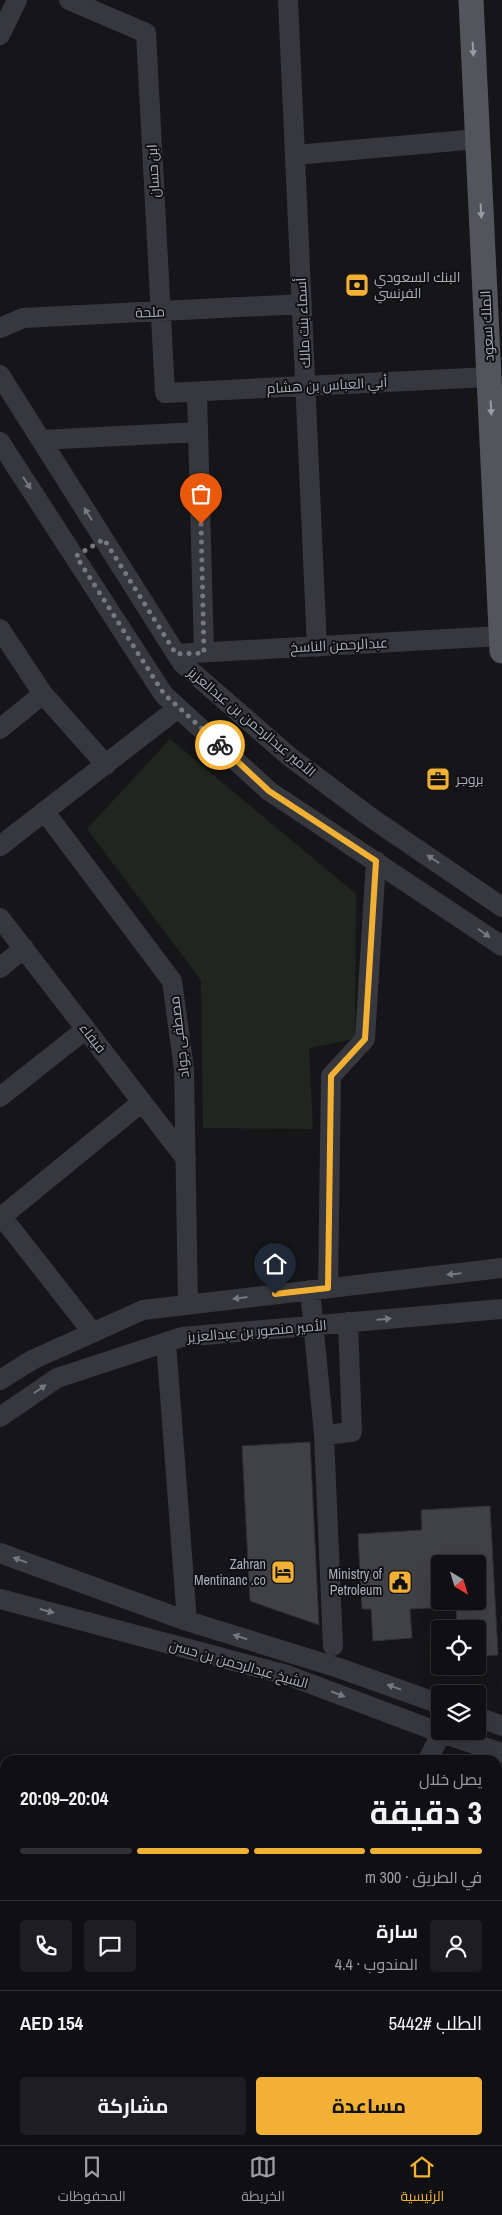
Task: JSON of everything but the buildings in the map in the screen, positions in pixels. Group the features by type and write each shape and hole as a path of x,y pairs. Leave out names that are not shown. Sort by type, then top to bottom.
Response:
{"main road":[{"name":"الملك سعود","path":"471,0 502,644"}],"street":[{"path":"0,35 17,0"},
{"name":"ابن حسان","path":"69,0 146,33 165,393"},
{"name":"أسماء بنت مالك","path":"288,0 317,646"},
{"path":"295,155 478,139"},
{"name":"ملحة","path":"0,328 24,318 302,304"},
{"name":"الأمير عبدالرحمن بن عبدالعزيز","path":"0,375 182,663 290,757 374,819 502,907"},
{"name":"أبي العباس بن هشام","path":"165,393 197,393 489,377"},
{"path":"197,393 204,653"},
{"path":"41,440 198,432"},
{"path":"3,452 76,556 164,694 178,708 269,791 502,946"},
{"path":"76,556 104,539"},
{"path":"0,629 43,694 106,765"},
{"name":"عبدالرحمن الناسخ","path":"176,654 317,646 502,644"},
{"path":"0,729 43,694"},
{"path":"0,846 178,708"},
{"name":"مصطفى جواد","path":"45,812 172,981 184,1069 188,1304"},
{"path":"332,1646 324,1435 312,1326 319,1289 331,1076 365,1039 376,861"},
{"path":"446,907 460,906 464,902 467,887 462,880"},
{"name":"فيفاء","path":"0,918 186,1159"},
{"path":"0,968 24,948"},
{"path":"0,1097 86,1029"},
{"path":"93,1333 1,1217 142,1102"},
{"path":"3,1372 144,1310 502,1268"},
{"name":"الأمير منصور بن عبدالعزيز","path":"0,1417 57,1378 182,1337 502,1309"},
{"path":"324,1435 352,1432 348,1322"},
{"path":"166,1342 187,1621"},
{"name":"الشيخ عبدالرحمن بن حسن","path":"0,1553 187,1621 339,1668 431,1701"},
{"name":"الشيخ عبدالرحمن بن حسن","path":"0,1599 287,1675 431,1729"},
{"path":"486,1720 502,1726"},
{"path":"430,1755 438,1740"},
{"name":"الشيخ عبدالرحمن بن حسن","path":"462,1740 502,1753"}],"shaded area":[{"path":"170,739 356,894 355,1039 309,1048 313,1129 203,1128 201,980 87,829"}],"way so far":[{"path":"201,524 204,653 176,654 104,539 76,556 164,694 220,745"}],"place":[{"name":"البنك السعودي الفرنسي","path":"357,285"},
{"name":"بروجر","path":"438,779"},
{"name":"Zahran Mentinanc .co","path":"283,1572"},
{"name":"Ministry of Petroleum","path":"400,1582"}],"route":[{"path":"220,745 269,791 376,861 365,1039 331,1076 328,1288 275,1294"}]}
